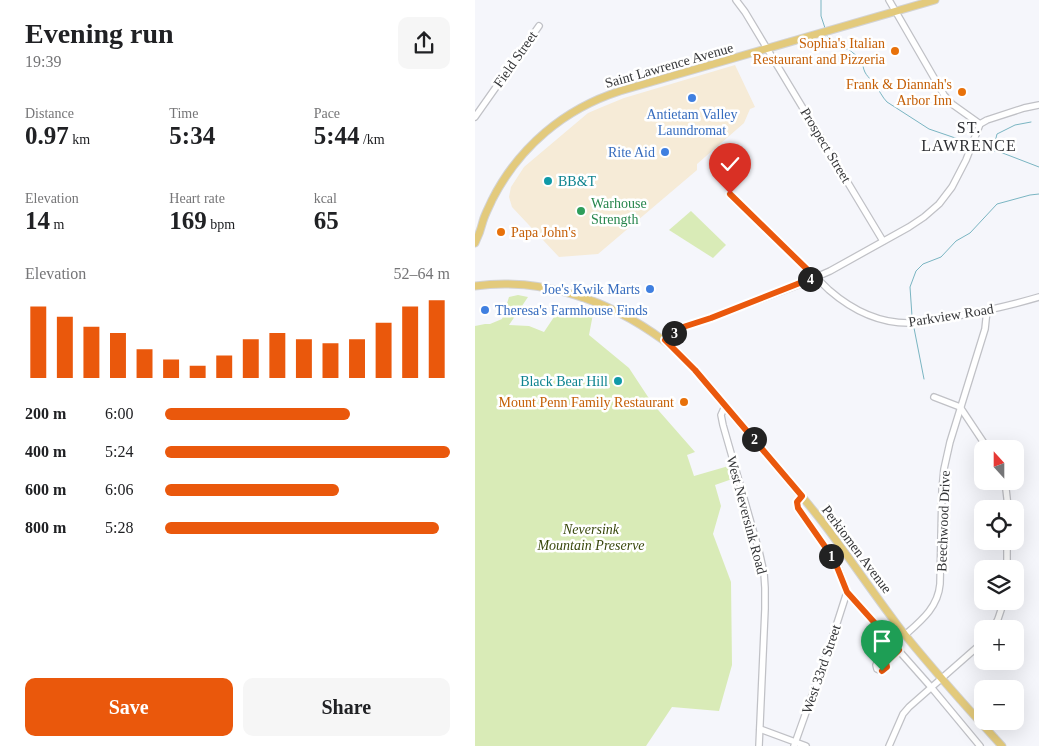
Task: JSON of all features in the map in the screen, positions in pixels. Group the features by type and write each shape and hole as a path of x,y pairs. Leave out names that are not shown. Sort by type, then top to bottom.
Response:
{"main road":[{"name":"Saint Lawrence Avenue","path":"475,243 491,202 509,172 531,145 560,120 587,104 613,93 935,0"},
{"name":"Perkiomen Avenue","path":"475,286 524,285 567,292 611,308 665,340 695,370 802,496 905,635 1002,746"}],"street":[{"name":"Prospect Street","path":"736,0 883,240"},
{"path":"889,0 944,95 952,104 979,124"},
{"name":"Field Street","path":"475,117 539,26"},
{"path":"665,340 680,328 711,318 835,268 917,222 939,204 956,180 966,160 979,124 1024,108 1039,105"},
{"name":"Parkview Road","path":"730,194 836,296 861,312 891,321 906,323 925,322 1009,306 1039,297"},
{"name":"Beechwood Drive","path":"905,635 929,613 940,589 944,469 960,407 985,329 987,310"},
{"path":"934,397 960,407 982,440"},
{"name":"West Neversink Road","path":"725,406 721,415 723,426 759,551 765,588 759,746"},
{"path":"802,496 797,502 798,508 833,558 847,592 980,746"},
{"name":"West 33rd Street","path":"794,744 847,592"},
{"path":"886,662 899,650"},
{"path":"889,746 903,714 909,707 974,650"},
{"path":"760,729 794,744 806,746"}],"shaded area":[{"path":"735,65 755,107 750,109 744,123 697,164 697,170 598,254 559,257 512,207 509,197 511,187 524,167 588,113 624,98"}],"green space":[{"path":"691,211 726,245 713,258 669,230"},
{"name":"Neversink Mountain Preserve","path":"518,295 528,297 509,325 529,326 544,332 554,317 573,306 593,314 589,335 629,368 652,403 695,452 687,455 694,476 732,465 735,478 715,485 721,506 713,534 731,582 732,665 719,711 672,707 646,746 475,746 475,326 490,324 502,319 509,297"}],"waterway":[{"path":"821,0 821,16 825,28"},
{"path":"826,35 840,48 848,49 862,60 866,74 887,102 929,129 970,143"},
{"path":"993,150 997,134 1015,125 1031,122"},
{"path":"974,145 1000,152 1039,167"},
{"path":"912,316 910,287 916,271 923,264 941,257 956,241 970,233 997,204 1039,194"},
{"path":"914,328 924,379"}],"place":[{"name":"Sophia's Italian Restaurant and Pizzeria","path":"895,51"},
{"name":"Frank & Diannah's Arbor Inn","path":"962,92"},
{"name":"Antietam Valley Laundromat","path":"692,98"},
{"name":"Rite Aid","path":"665,152"},
{"name":"BB&T","path":"548,181"},
{"name":"Warhouse Strength","path":"581,211"},
{"name":"Papa John's","path":"501,232"},
{"name":"Joe's Kwik Marts","path":"650,289"},
{"name":"Theresa's Farmhouse Finds","path":"485,310"},
{"name":"Black Bear Hill","path":"618,381"},
{"name":"Mount Penn Family Restaurant","path":"684,402"}],"district":[{"name":"ST. LAWRENCE","path":"969,136"}],"route":[{"path":"730,194 815,277 711,318 680,328 665,340 695,370 802,496 797,502 798,508 833,558 847,592 899,650 886,662 887,667 882,671"}]}
